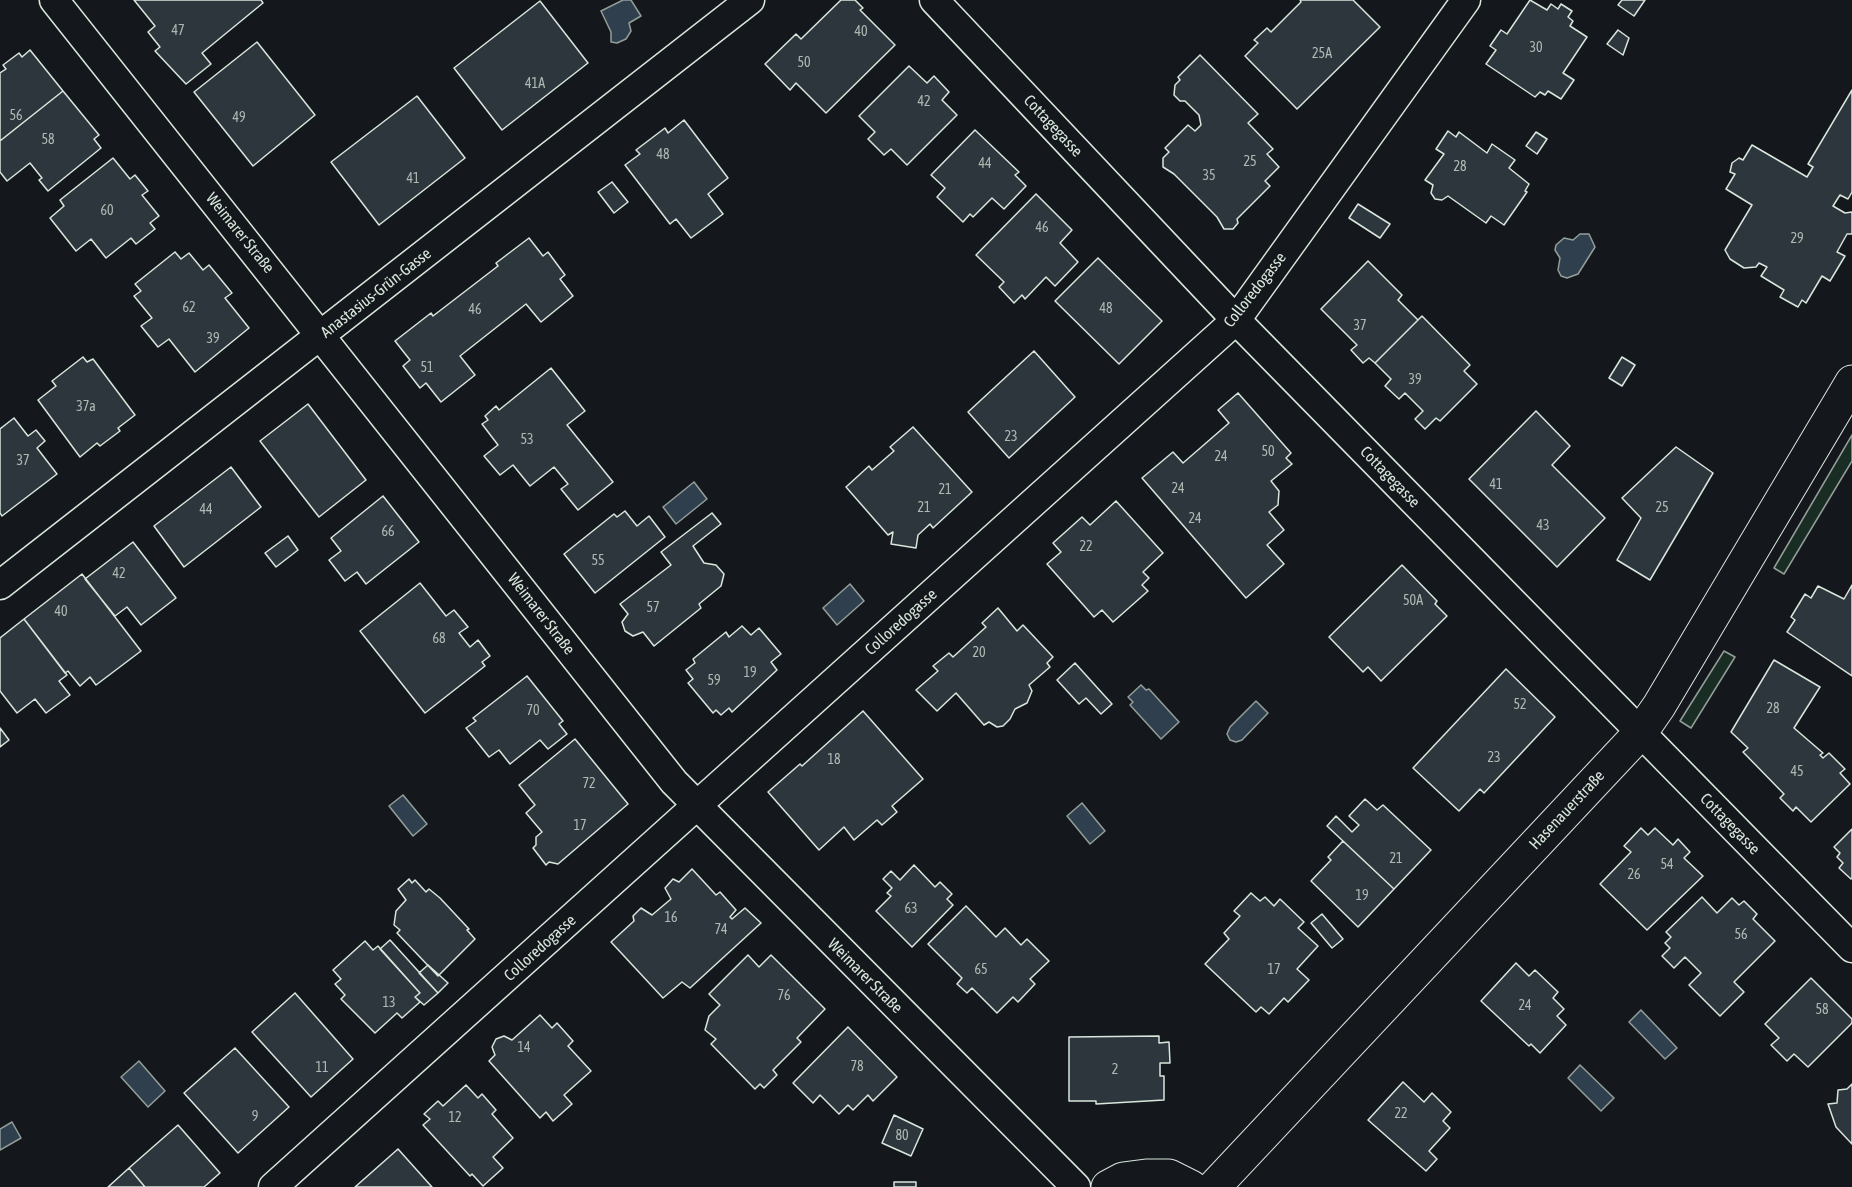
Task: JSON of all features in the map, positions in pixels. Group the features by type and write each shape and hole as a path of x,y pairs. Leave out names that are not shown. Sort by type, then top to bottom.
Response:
{"street":[{"name":"Weimarer Straße","path":"54,0 674,783 1076,1187"},
{"name":"Anastasius-Grün-Gasse","path":"0,585 750,0"},
{"name":"Cottagegasse","path":"934,0 1236,320 1852,948"},
{"name":"Colloredogasse","path":"273,1187 1236,320 1466,0"},
{"name":"Hasenauerstraße","path":"1214,1187 1641,732 1659,706 1852,382"},
{"path":"1108,1187 1123,1179 1169,1176 1191,1187"}],"green space":[{"path":"1852,435 1852,461 1784,574 1774,568"},
{"path":"1724,651 1735,657 1691,728 1680,721"}],"water":[{"path":"623,0 631,0 641,16 629,23 631,31 626,39 617,43 611,42 611,32 601,11"},
{"path":"1580,234 1589,234 1595,247 1578,274 1567,278 1561,276 1558,270 1560,258 1555,250 1556,245 1564,238 1573,240"},
{"path":"694,482 707,499 676,524 663,507"},
{"path":"850,584 864,601 837,625 823,608"},
{"path":"1141,685 1146,690 1149,689 1179,722 1161,739 1130,705 1133,702 1128,697"},
{"path":"1256,701 1268,713 1242,740 1236,742 1230,740 1227,734 1230,727"},
{"path":"403,795 427,824 413,836 389,806"},
{"path":"1082,803 1105,831 1090,844 1067,816"},
{"path":"1641,1010 1677,1048 1665,1059 1629,1022"},
{"path":"139,1061 165,1091 148,1107 121,1077"},
{"path":"1580,1065 1614,1098 1601,1111 1568,1078"},
{"path":"12,1122 21,1138 0,1150 0,1129"}],"building":[{"path":"134,0 261,0 263,3 202,53 211,64 186,84 155,51 160,47 148,32 155,26"},
{"path":"841,0 855,0 863,8 860,10 895,45 826,113 796,83 790,90 765,64 796,34 801,39"},
{"path":"1300,0 1353,0 1380,27 1297,109 1245,56 1258,43 1254,40 1267,28 1271,32 1301,2"},
{"path":"1530,0 1547,10 1551,4 1558,9 1561,4 1572,11 1568,17 1573,21 1570,26 1587,37 1563,73 1574,80 1561,99 1548,91 1545,95 1540,92 1535,97 1486,64 1496,50 1490,46 1501,30 1507,34"},
{"path":"1622,0 1645,0 1634,16 1618,5"},
{"path":"540,1 588,63 502,130 454,68"},
{"path":"1618,30 1629,38 1623,55 1607,44"},
{"path":"257,42 315,115 253,166 194,92"},
{"path":"30,50 63,91 0,141 0,73 6,69 3,65 19,53 22,57"},
{"path":"1200,55 1258,114 1248,123 1273,149 1267,154 1279,167 1265,181 1270,186 1237,219 1238,223 1233,229 1224,229 1217,217 1174,174 1163,167 1163,158 1169,152 1165,148 1188,125 1195,131 1201,125 1199,115 1185,101 1180,101 1174,95 1175,85 1180,80 1178,77"},
{"path":"909,66 927,83 934,76 949,92 942,100 957,115 907,165 891,149 884,155 868,139 875,132 859,116"},
{"path":"1852,90 1852,192 1848,199 1840,195 1833,206 1845,213 1852,212 1852,234 1847,234 1837,252 1845,256 1830,281 1822,276 1806,303 1802,300 1798,307 1780,297 1784,290 1761,276 1767,267 1759,263 1756,267 1744,268 1730,259 1725,250 1752,205 1726,189 1735,174 1730,172 1732,163 1739,158 1743,160 1752,145 1807,177 1813,167 1808,164"},
{"path":"63,91 99,135 94,139 101,148 48,191 39,180 42,178 30,163 7,181 0,172 0,141"},
{"path":"417,96 465,158 379,225 331,162"},
{"path":"684,120 728,178 708,194 723,214 691,238 676,219 670,224 625,165 640,154 636,150 665,128 668,133"},
{"path":"975,130 1019,172 1015,175 1026,186 1004,209 992,198 973,217 970,214 963,222 937,197 945,188 931,175"},
{"path":"1448,131 1456,137 1459,132 1487,153 1492,144 1515,160 1509,168 1529,184 1525,191 1527,192 1504,225 1491,216 1486,223 1448,196 1442,200 1435,199 1431,193 1433,185 1425,180 1444,154 1436,149"},
{"path":"1536,132 1547,139 1537,154 1526,146"},
{"path":"113,158 130,179 135,175 148,191 142,195 159,216 150,223 155,229 136,244 131,238 106,258 91,239 76,251 50,218 64,206 60,200"},
{"path":"612,182 628,202 614,213 598,192"},
{"path":"1036,194 1072,230 1060,243 1078,262 1055,286 1046,277 1025,299 1022,295 1014,303 999,287 1004,282 976,255"},
{"path":"1358,204 1390,224 1380,238 1349,218"},
{"path":"529,238 543,256 548,252 565,275 560,279 573,296 541,322 526,304 460,356 475,375 441,402 426,383 420,388 403,366 410,360 395,341 431,313 433,316 498,266 496,263"},
{"path":"175,252 181,259 189,253 203,270 209,265 232,293 225,298 249,328 195,372 169,339 158,347 141,326 152,318 134,296 141,291 135,284"},
{"path":"1098,258 1162,321 1119,364 1055,301"},
{"path":"1368,261 1402,295 1398,300 1418,320 1375,363 1369,358 1363,363 1351,350 1357,345 1321,309"},
{"path":"1422,316 1470,365 1464,371 1477,384 1440,421 1436,418 1425,429 1415,419 1423,411 1405,393 1399,399 1385,386 1391,379 1375,363"},
{"path":"1034,351 1075,397 1009,458 968,412"},
{"path":"83,357 87,362 93,359 135,415 118,428 120,431 100,446 97,443 80,457 38,400 56,386 52,381"},
{"path":"1622,357 1635,365 1622,386 1609,378"},
{"path":"551,368 585,411 567,425 613,482 578,510 561,489 568,484 554,467 530,486 513,465 500,475 484,456 498,445 482,424 488,420 485,416 496,406 499,410"},
{"path":"1238,393 1291,453 1286,458 1292,464 1271,481 1279,491 1278,505 1269,512 1284,530 1267,545 1284,564 1246,598 1142,478 1173,452 1183,463 1229,423 1218,410"},
{"path":"308,404 366,480 319,517 260,441"},
{"path":"1536,411 1570,446 1552,465 1605,518 1557,567 1469,479"},
{"path":"14,418 28,436 36,430 45,441 37,448 57,474 2,516 0,513 0,429"},
{"path":"913,427 972,492 933,528 930,524 918,535 916,548 891,544 893,532 888,535 846,487 869,466 872,470 894,451 890,447"},
{"path":"1676,447 1713,473 1650,580 1617,560 1641,518 1622,498"},
{"path":"231,467 261,507 184,567 154,526"},
{"path":"383,496 419,542 366,584 357,572 345,581 329,560 341,551 331,538"},
{"path":"1116,501 1163,553 1143,572 1149,578 1142,585 1148,591 1113,622 1102,610 1094,617 1047,564 1061,552 1053,543 1082,517 1090,525"},
{"path":"625,511 637,526 649,516 665,537 595,593 564,554 614,514 617,517"},
{"path":"712,513 721,524 693,546 704,563 716,565 724,574 721,586 699,604 701,608 654,646 643,632 633,636 625,631 622,622 628,614 620,604 671,565 661,552"},
{"path":"288,536 298,550 276,567 265,553"},
{"path":"133,542 176,598 141,625 127,607 115,616 85,579"},
{"path":"1402,565 1437,601 1435,604 1447,616 1381,681 1368,667 1363,672 1329,637"},
{"path":"82,574 141,651 96,685 90,677 80,686 68,671 65,673 24,619"},
{"path":"420,583 446,616 454,610 468,627 459,633 470,647 478,640 490,656 482,662 485,666 425,713 360,631"},
{"path":"1852,585 1852,676 1787,632 1795,620 1791,617 1805,594 1811,598 1818,586 1844,599"},
{"path":"998,608 1017,631 1023,625 1053,657 1047,663 1050,667 1029,685 1032,691 1027,703 1015,709 1003,726 997,727 989,722 984,725 956,693 937,711 916,690 938,671 933,666 949,653 953,657 986,627 982,623"},
{"path":"24,619 67,675 59,681 70,695 46,713 35,699 17,713 0,691 0,638"},
{"path":"742,626 751,635 759,628 781,654 771,662 777,670 732,712 729,708 721,715 716,710 713,713 688,683 693,679 686,670 695,663 693,659 726,632 729,637"},
{"path":"1774,660 1820,687 1794,728 1823,753 1820,755 1823,758 1829,753 1845,769 1840,773 1850,784 1811,822 1796,807 1793,811 1780,798 1784,794 1743,752 1748,748 1731,732"},
{"path":"1075,663 1112,704 1101,714 1086,698 1079,704 1057,680"},
{"path":"1506,669 1555,717 1484,793 1480,789 1459,811 1413,768"},
{"path":"527,676 563,721 559,724 567,734 548,749 540,740 510,764 499,750 489,757 466,728 476,721 473,718"},
{"path":"863,711 923,779 892,806 897,812 882,825 877,820 854,840 844,827 819,850 768,792 800,764 802,766"},
{"path":"0,728 9,740 0,747"},
{"path":"575,739 628,804 558,864 549,862 546,865 533,848 536,845 536,837 542,832 526,813 535,805 519,785"},
{"path":"1365,799 1377,810 1383,805 1431,850 1394,889 1327,826 1336,816 1352,832 1359,825 1349,816"},
{"path":"1641,828 1648,835 1655,828 1673,845 1678,839 1690,852 1684,858 1703,876 1647,930 1600,884 1631,852 1624,846"},
{"path":"1852,829 1851,879 1839,868 1843,863 1837,857 1840,853 1834,847"},
{"path":"1343,841 1394,889 1358,927 1311,881 1331,860 1328,857"},
{"path":"914,865 935,887 940,882 952,894 947,899 953,905 912,947 876,911 891,896 887,893 892,888 883,879 891,871 900,880"},
{"path":"692,869 716,895 720,892 736,910 730,917 732,919 745,908 761,923 690,988 682,982 663,998 611,942 634,921 633,916 641,908 652,915 671,899 665,888 673,879 679,882"},
{"path":"409,879 412,883 415,880 426,892 429,889 440,898 469,929 467,930 475,939 438,976 397,933 400,930 394,925 396,911 406,900 398,889"},
{"path":"1251,893 1260,901 1265,897 1274,906 1280,899 1304,922 1298,928 1318,946 1297,969 1309,980 1288,1002 1284,998 1269,1014 1261,1007 1256,1012 1205,964 1229,939 1224,933 1240,916 1234,911"},
{"path":"1702,897 1717,913 1732,898 1739,905 1744,901 1757,914 1753,919 1775,941 1734,982 1744,992 1720,1016 1689,985 1701,973 1685,957 1674,968 1662,956 1670,948 1665,943 1671,937 1666,932"},
{"path":"966,906 996,937 1005,928 1021,945 1027,939 1049,961 1030,979 1035,984 1018,1002 1013,997 997,1013 972,988 967,993 957,984 962,978 928,944"},
{"path":"1322,914 1343,939 1332,948 1311,923"},
{"path":"390,940 438,993 424,1005 415,997 420,993 380,949"},
{"path":"365,941 373,950 378,946 420,993 415,997 420,1002 402,1018 397,1013 375,1033 341,999 345,995 335,984 341,979 333,970"},
{"path":"748,955 759,967 771,955 825,1009 797,1038 801,1042 773,1070 777,1075 764,1088 760,1084 755,1089 711,1044 716,1039 705,1030 709,1016 720,1005 709,994"},
{"path":"1516,963 1529,976 1535,970 1558,992 1553,998 1564,1009 1557,1016 1566,1025 1540,1053 1531,1044 1529,1046 1481,1001"},
{"path":"428,965 448,983 438,993 419,973"},
{"path":"1811,978 1852,1019 1852,1023 1808,1067 1794,1054 1787,1061 1771,1045 1779,1038 1765,1024"},
{"path":"295,993 353,1059 311,1097 252,1032"},
{"path":"540,1015 552,1028 557,1023 573,1041 568,1046 591,1071 564,1095 572,1104 553,1121 546,1112 540,1118 489,1061 495,1055 492,1047 496,1039 504,1036 512,1040"},
{"path":"848,1027 897,1077 873,1101 868,1095 853,1110 848,1105 839,1114 820,1095 813,1103 793,1083"},
{"path":"1159,1036 1159,1043 1169,1042 1170,1063 1160,1063 1160,1076 1164,1076 1164,1100 1096,1104 1096,1101 1069,1101 1069,1037"},
{"path":"235,1048 289,1107 238,1153 184,1093"},
{"path":"1403,1082 1424,1102 1432,1093 1451,1112 1443,1121 1450,1128 1429,1151 1437,1159 1426,1171 1368,1120"},
{"path":"1852,1084 1852,1144 1836,1127 1828,1104 1837,1103 1838,1090 1847,1089"},
{"path":"466,1085 478,1098 482,1094 496,1110 492,1114 513,1138 493,1157 503,1168 483,1186 472,1174 470,1176 423,1125 430,1119 424,1114 438,1101 443,1106"},
{"path":"894,1115 923,1129 911,1156 882,1143"},
{"path":"178,1125 220,1173 204,1187 145,1187 129,1168"},
{"path":"398,1149 432,1187 355,1187"},
{"path":"129,1168 145,1187 108,1187"},
{"path":"894,1182 916,1182 916,1187 894,1187"}]}
